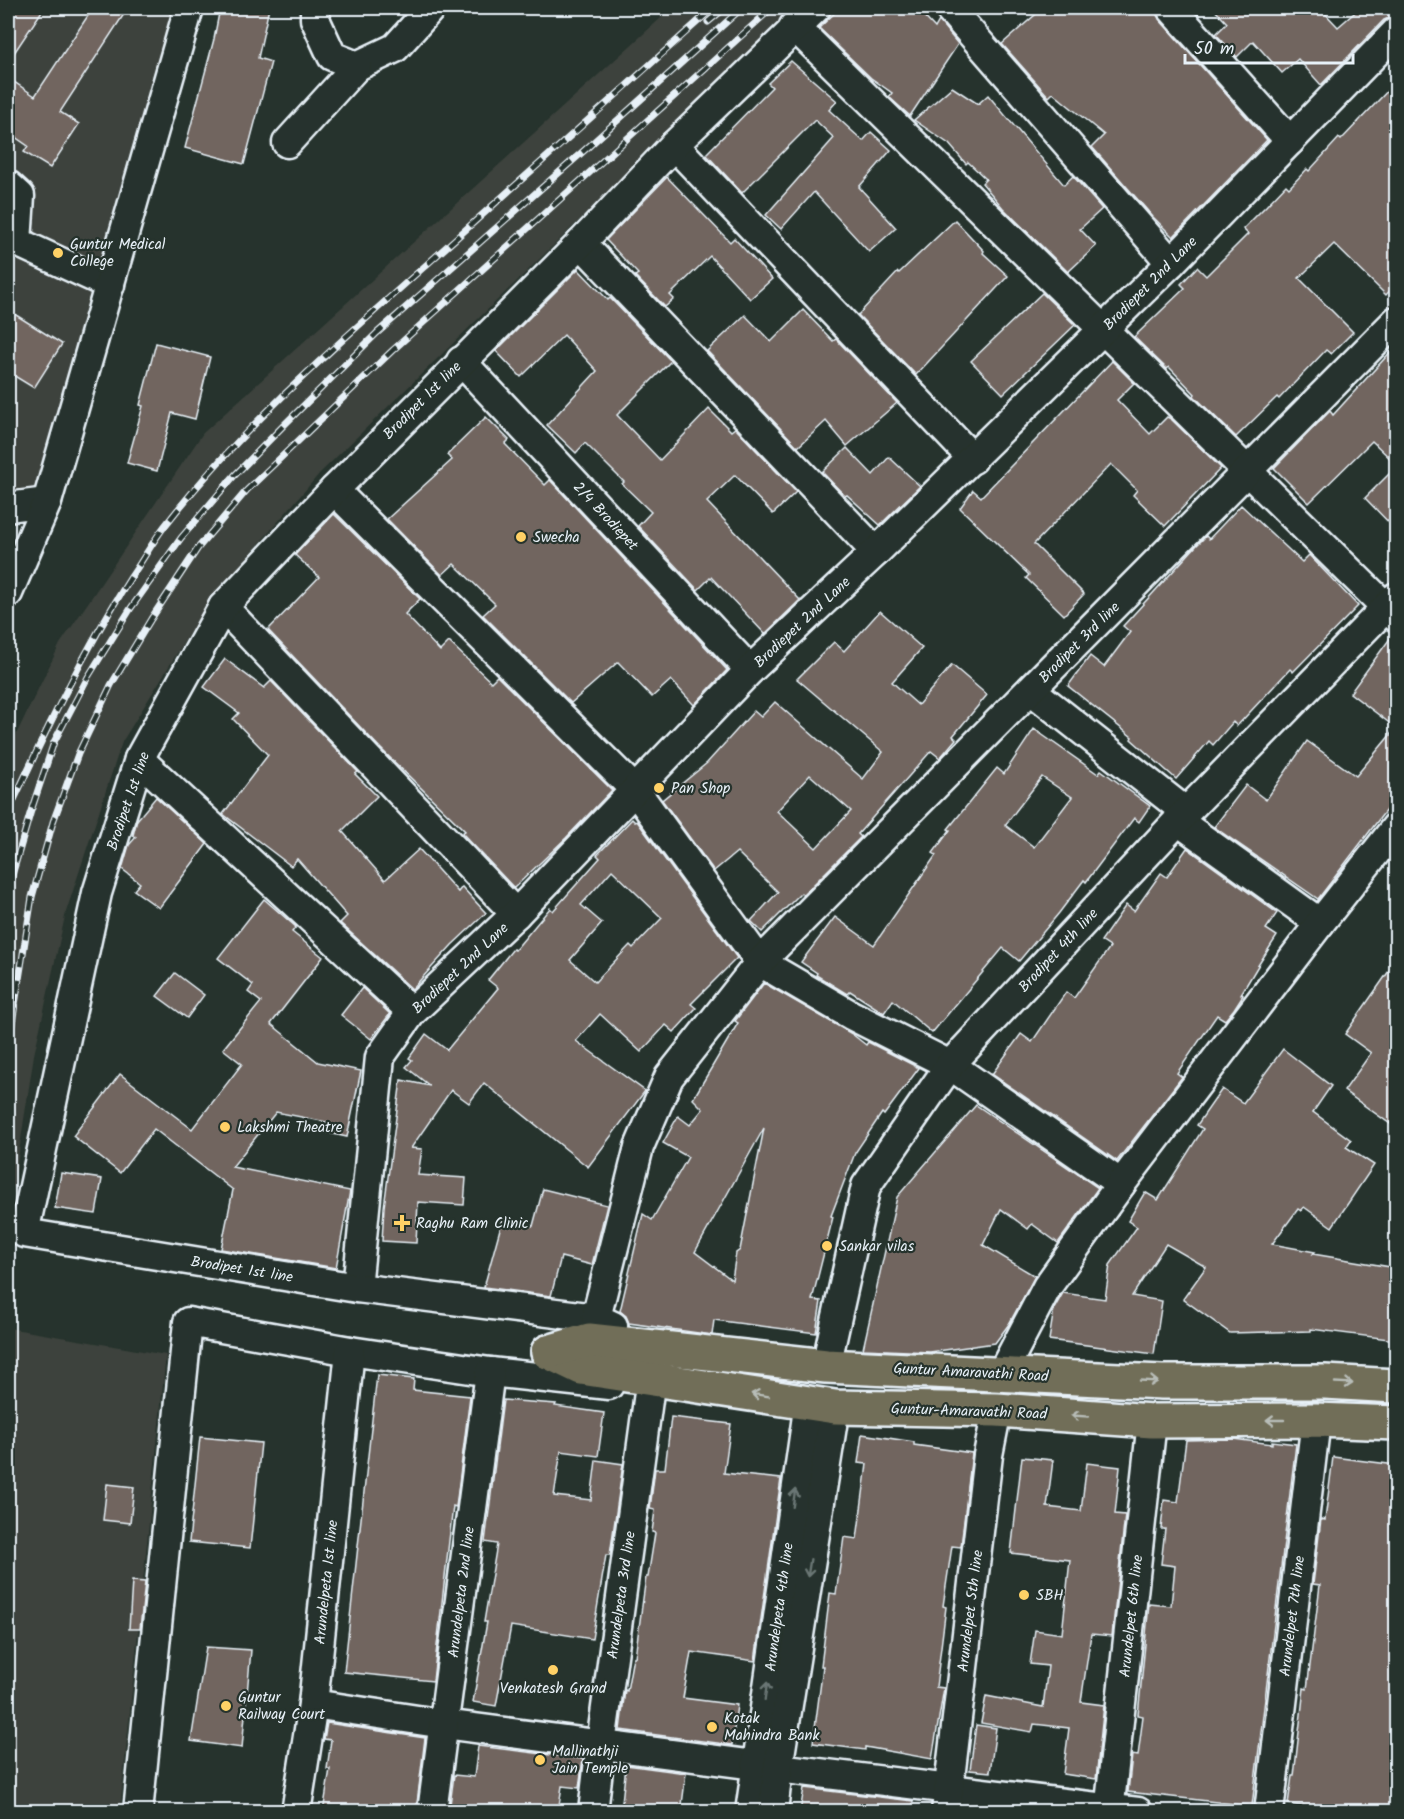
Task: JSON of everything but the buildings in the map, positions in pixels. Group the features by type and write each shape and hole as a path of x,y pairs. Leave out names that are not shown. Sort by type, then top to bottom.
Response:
{"main road":[{"name":"Guntur Amaravathi Road","path":"548,1352 589,1340 653,1372 826,1366 1162,1382 1325,1382 1396,1386"},
{"name":"Guntur-Amaravathi Road","path":"653,1372 822,1404 997,1410 1152,1421 1316,1420 1396,1423"}],"street":[{"path":"8,592 48,502 189,8"},
{"path":"315,8 315,19 332,56 357,66"},
{"path":"286,143 357,66 395,48 431,8"},
{"name":"Brodipet 1st line","path":"653,1372 597,1318 357,1288 24,1233 97,893 139,759 223,607 334,490 581,243 674,145 816,8"},
{"path":"949,8 1171,263"},
{"path":"1171,8 1290,141"},
{"path":"795,26 1248,472 1393,607"},
{"name":"Brodiepet 2nd Lane","path":"357,1288 380,1057 412,1012 516,915 750,670 973,459 1171,263 1396,32"},
{"path":"674,145 973,459"},
{"path":"8,185 20,196 12,245 110,285"},
{"path":"581,243 876,552"},
{"name":"Brodipet 3rd line","path":"597,1318 639,1147 669,1077 760,962 1396,321"},
{"name":"2/4 Brodiepet","path":"461,361 750,670"},
{"path":"334,490 635,790 760,962 851,1015 950,1065 1121,1184"},
{"path":"8,507 48,502"},
{"path":"223,607 516,915"},
{"name":"Brodipet 4th line","path":"826,1366 866,1186 950,1065 1182,816 1393,607"},
{"path":"1031,690 1182,816 1320,923"},
{"path":"139,759 412,1012"},
{"path":"1002,1373 1047,1287 1121,1184 1396,827"},
{"path":"138,1812 188,1323 490,1372 653,1372"},
{"name":"Arundelpeta 1st line","path":"296,1812 314,1704 350,1351"},
{"name":"Arundelpeta 2nd line","path":"432,1812 490,1372"},
{"name":"Arundelpeta 3rd line","path":"593,1812 653,1372"},
{"name":"Arundelpeta 4th line","path":"750,1812 766,1767 822,1404"},
{"name":"Arundelpet 5th line","path":"947,1800 988,1455 997,1410"},
{"name":"Arundelpet 7th line","path":"1269,1812 1316,1420"},
{"name":"Arundelpet 6th line","path":"1109,1810 1152,1421"},
{"path":"314,1704 444,1724 766,1767 947,1800 1138,1812"},
{"name":"Arundelpeta 4th line","path":"766,1767 773,1812"}],"shaded area":[{"name":"Guntur Medical College","path":"8,8 173,8 46,498 8,502"},
{"path":"672,8 804,8 672,130 320,473 209,602 122,742 66,912 34,1055 8,1223 8,751 60,644 203,433"},
{"path":"8,1328 166,1355 120,1811 8,1811"}],"railway":[{"path":"8,813 81,663 113,605 155,539 193,491 288,390 713,8"},
{"path":"708,22 725,8"},
{"path":"8,889 54,742 88,677 131,608 181,538 234,476 377,333 742,8"},
{"path":"8,1049 32,897 53,822 78,754 111,685 198,548 247,490 393,350 772,8"}],"place":[{"name":"Guntur Medical College","path":"58,253"},
{"name":"Swecha","path":"521,537"},
{"name":"Pan Shop","path":"659,788"},
{"name":"Lakshmi Theatre","path":"225,1127"},
{"name":"Raghu Ram Clinic","path":"402,1223"},
{"name":"Sankar vilas","path":"827,1246"},
{"name":"SBH","path":"1024,1595"},
{"name":"Venkatesh Grand","path":"553,1670"},
{"name":"Guntur Railway Court","path":"226,1706"},
{"name":"Kotak Mahindra Bank","path":"712,1727"},
{"name":"Mallinathji Jain Temple","path":"540,1760"}]}
